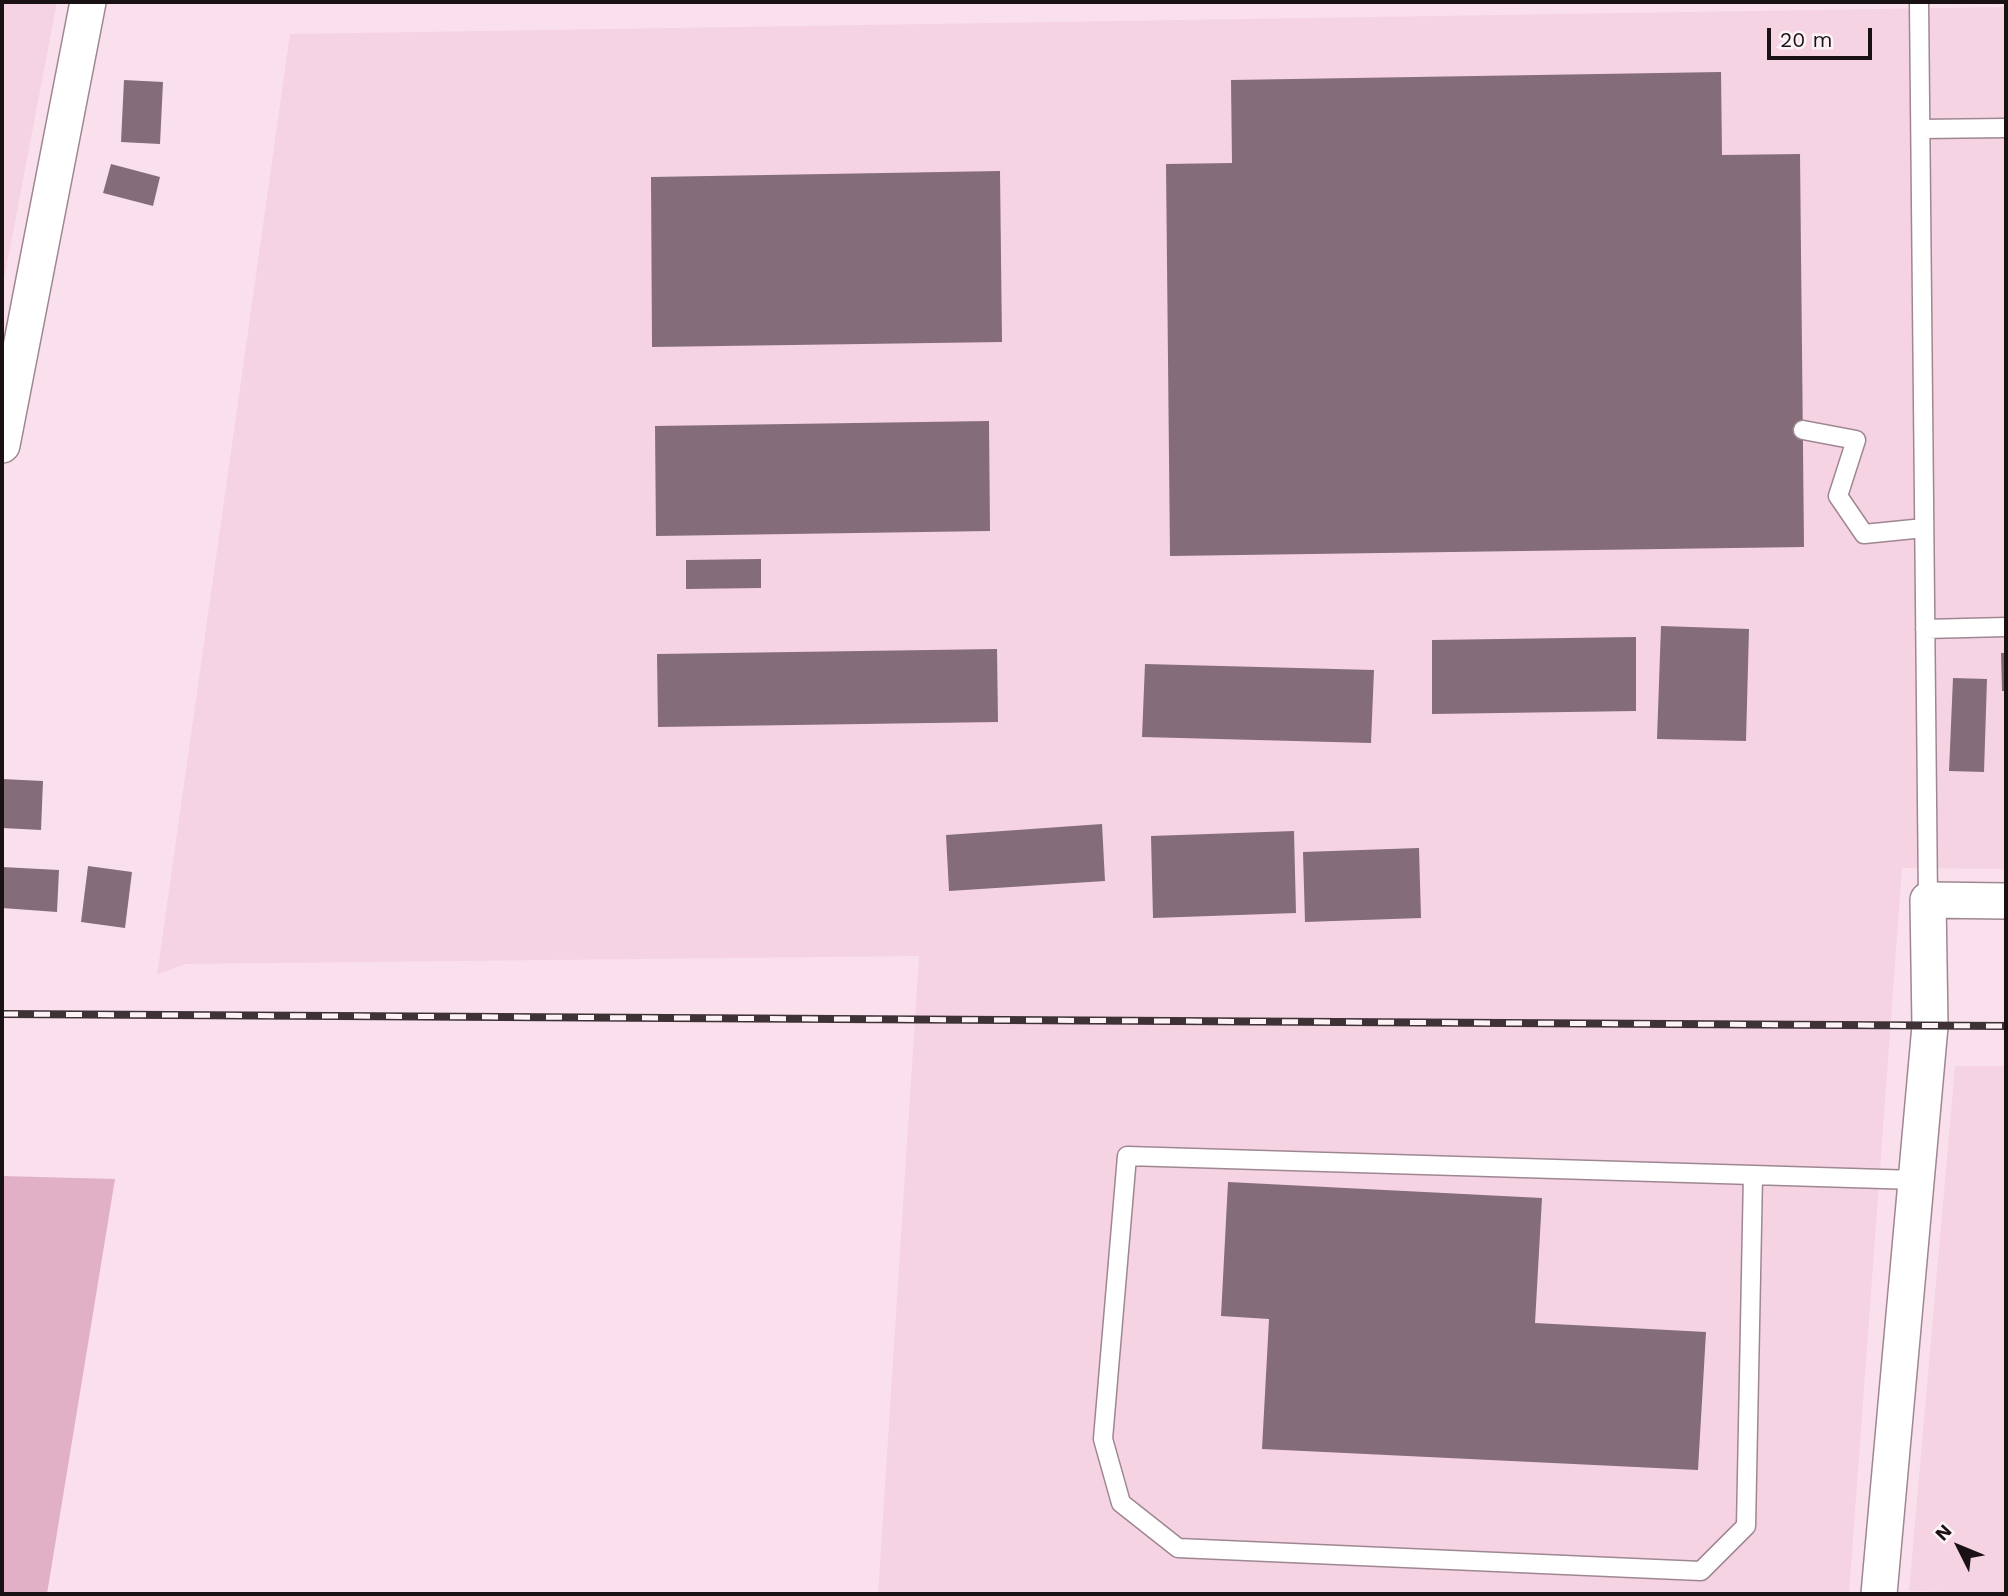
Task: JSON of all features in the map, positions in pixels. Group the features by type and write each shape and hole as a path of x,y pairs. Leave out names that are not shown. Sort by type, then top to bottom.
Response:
{"street":[{"path":"2,445 88,2"},
{"path":"1880,1594 1930,1026 1928,900 2006,901"}],"lane":[{"path":"1919,2 1928,900"},
{"path":"1921,128 2006,128"},
{"path":"1802,430 1856,440 1838,496 1864,534 1924,528"},
{"path":"1925,629 2006,627"},
{"path":"1753,1175 1746,1526 1701,1572 1178,1548 1121,1503 1103,1439 1127,1156 1753,1175 1916,1180"}],"shaded area":[{"path":"2,2 57,2 2,290"},
{"path":"2006,7 2006,869 1902,868 1849,1594 878,1594 919,956 185,964 157,975 290,34"},
{"path":"1955,1066 2006,1066 2006,1594 1909,1591"},
{"path":"2,1176 115,1179 47,1594 2,1594"}],"building":[{"path":"1721,72 1722,155 1800,154 1804,547 1170,556 1166,164 1232,163 1231,80"},
{"path":"124,80 163,82 160,144 121,142"},
{"path":"111,164 160,177 153,206 103,193"},
{"path":"1000,171 1002,342 652,347 651,177"},
{"path":"989,421 990,531 656,536 655,426"},
{"path":"761,559 761,588 686,589 686,560"},
{"path":"1661,626 1749,629 1746,741 1657,739"},
{"path":"1636,637 1636,711 1432,714 1432,640"},
{"path":"997,649 998,722 658,727 657,654"},
{"path":"2001,653 2006,653 2006,691 2002,691"},
{"path":"1145,664 1374,670 1371,743 1142,737"},
{"path":"1953,678 1987,679 1984,772 1949,771"},
{"path":"2,779 43,781 41,830 2,828"},
{"path":"1102,824 1105,881 949,891 946,835"},
{"path":"1294,831 1296,913 1153,918 1151,836"},
{"path":"1419,848 1421,918 1305,922 1303,852"},
{"path":"88,866 132,872 125,928 81,922"},
{"path":"2,867 59,870 57,912 2,908"},
{"path":"1228,1182 1542,1198 1535,1323 1706,1332 1698,1470 1262,1449 1269,1319 1221,1316"}],"railway":[{"path":"2,1014 2006,1026"}]}
